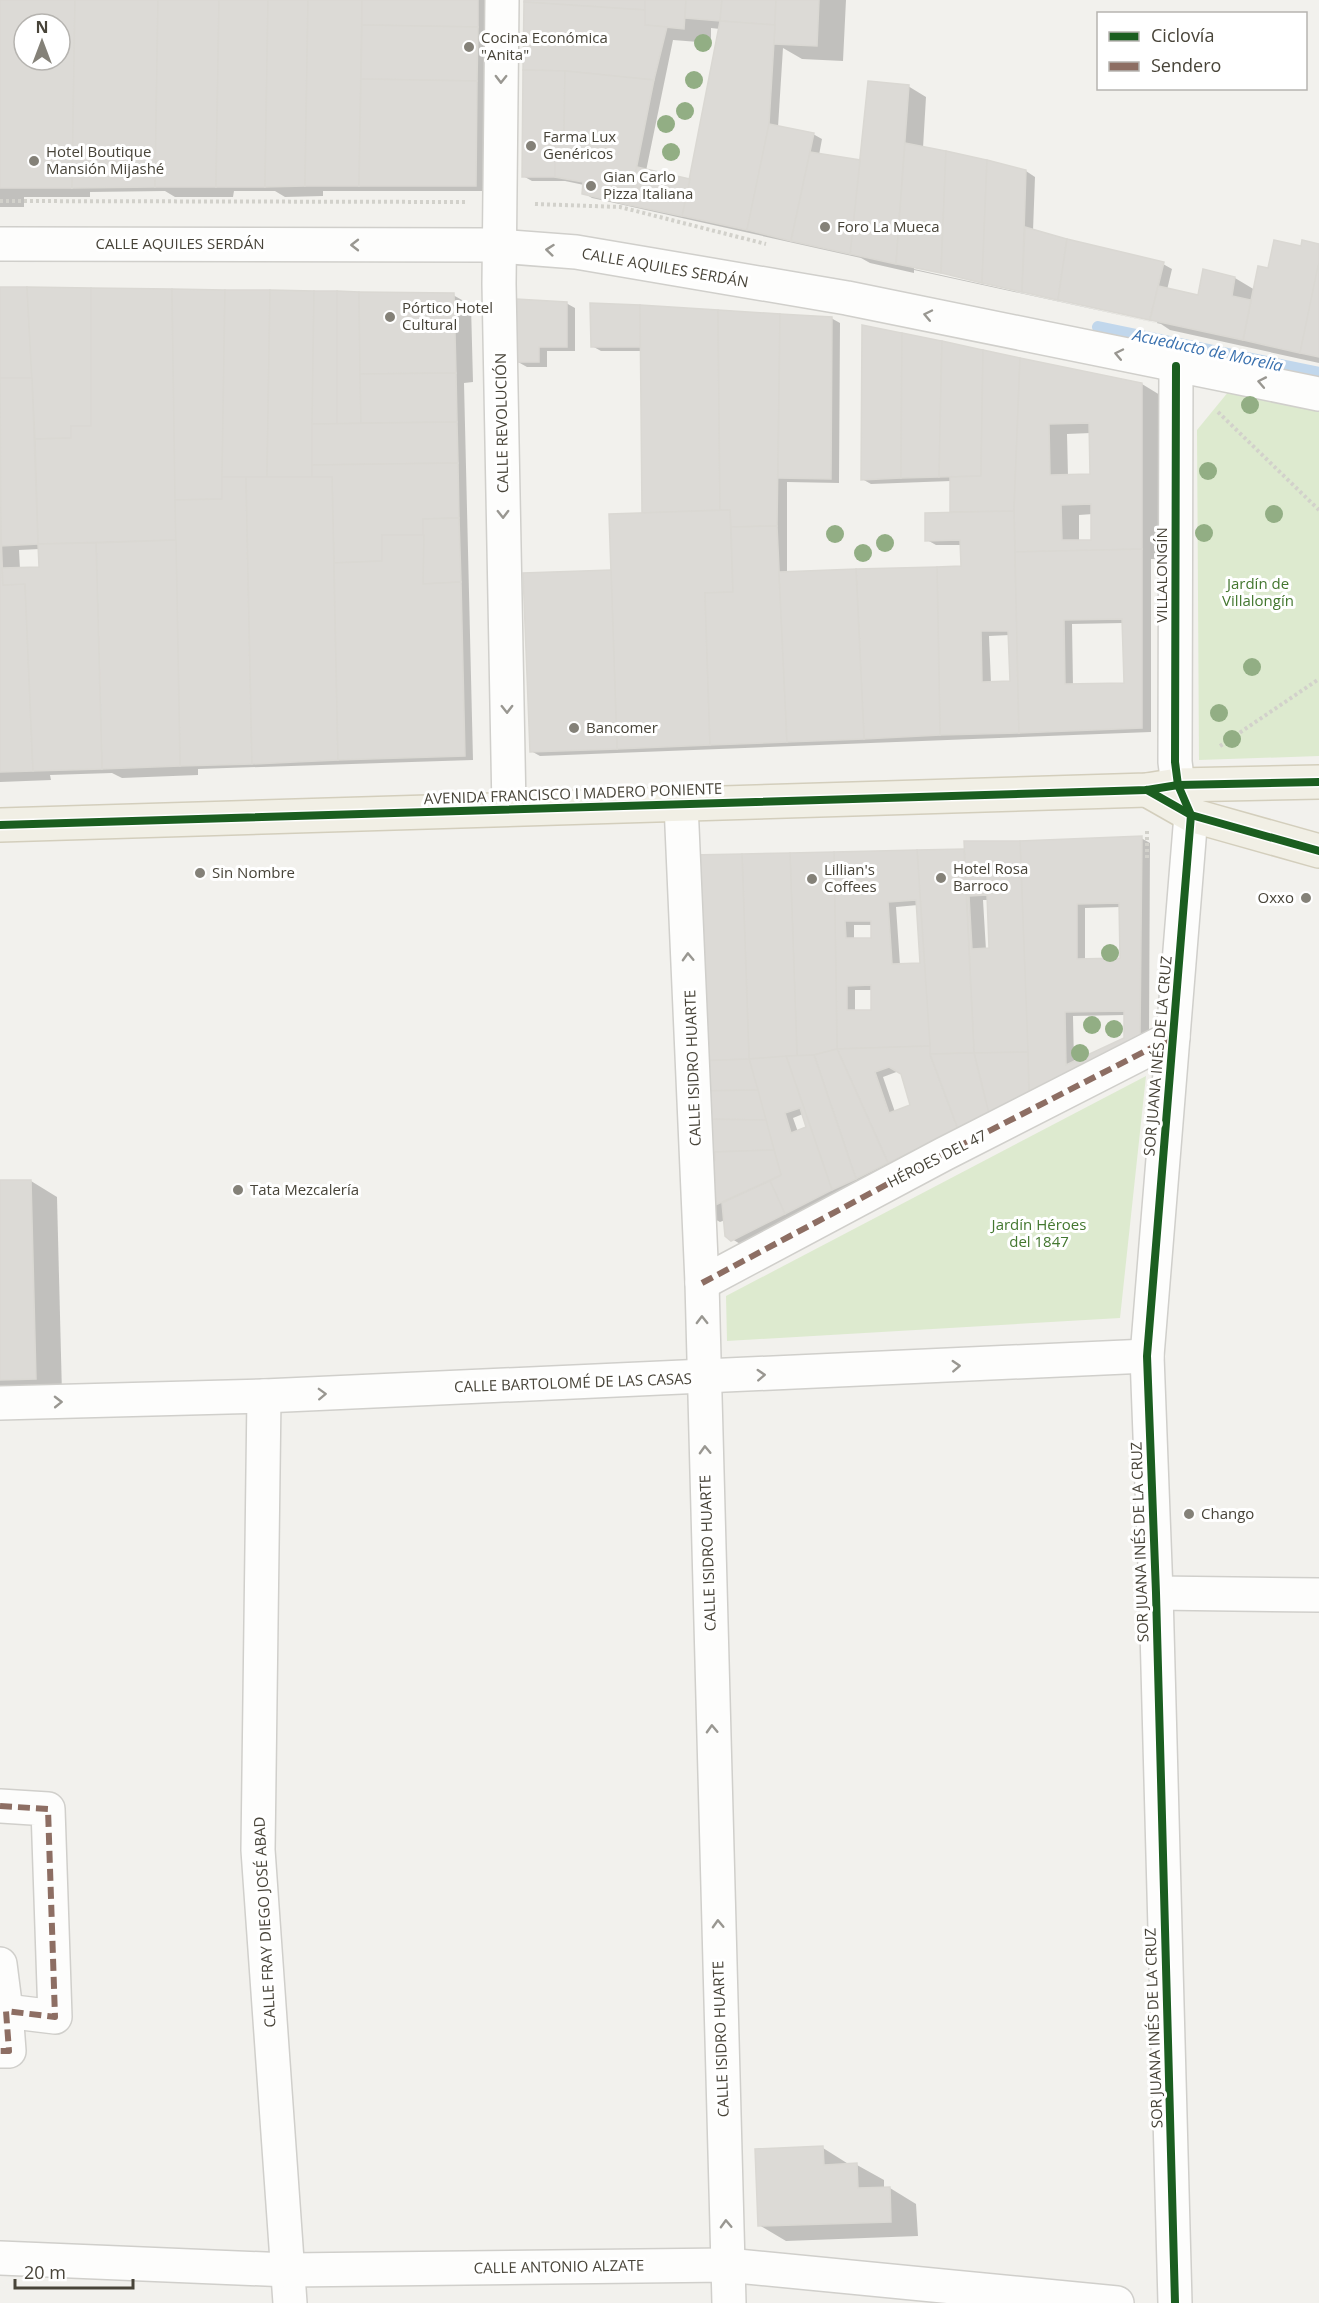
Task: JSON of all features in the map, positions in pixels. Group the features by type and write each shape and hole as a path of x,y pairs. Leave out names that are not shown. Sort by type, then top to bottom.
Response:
{"main road":[{"name":"AVENIDA FRANCISCO I MADERO PONIENTE","path":"0,825 1319,782"},
{"path":"1162,788 1191,815 1319,851"}],"street":[{"name":"CALLE REVOLUCIÓN","path":"502,0 499,202 510,809"},
{"name":"CALLE AQUILES SERDÁN","path":"0,244 500,246 576,252 847,298 1319,394"},
{"name":"VILLALONGÍN","path":"1162,788 1175,762 1176,366"},
{"name":"CALLE ISIDRO HUARTE","path":"681,804 702,1282 729,2303"},
{"name":"SOR JUANA INÉS DE LA CRUZ","path":"1175,2303 1156,1593 1147,1356 1191,815"},
{"name":"HÉROES DEL 47","path":"702,1282 944,1154 1173,1037"},
{"name":"CALLE BARTOLOMÉ DE LAS CASAS","path":"0,1403 264,1396 703,1378 1147,1356"},
{"name":"CALLE FRAY DIEGO JOSÉ ABAD","path":"264,1396 258,1850 290,2303"},
{"path":"1156,1593 1319,1595"},
{"path":"0,1806 48,1809 55,2017 6,2011"},
{"path":"0,1964 9,2051 0,2051"},
{"name":"CALLE ANTONIO ALZATE","path":"0,2258 288,2270 727,2265 1117,2303"}],"path":[{"path":"0,201 499,202"},
{"path":"1214,408 1319,510"},
{"path":"1217,748 1319,679"}],"green space":[{"name":"Jardín de Villalongín","path":"1229,391 1319,408 1319,756 1199,760 1197,430"},
{"name":"Jardín Héroes del 1847","path":"1146,1076 1120,1318 727,1341 726,1296"}],"building":[{"path":"0,0 75,0 72,188 0,188"},
{"path":"75,0 158,0 155,187 72,188"},
{"path":"158,0 219,0 216,187 155,187"},
{"path":"219,0 268,0 265,187 216,187"},
{"path":"268,0 308,0 305,186 265,187"},
{"path":"308,0 362,0 359,186 305,186"},
{"path":"362,0 478,0 478,27 362,25"},
{"path":"524,0 645,0 645,10 524,2"},
{"path":"645,0 686,0 684,29 645,25"},
{"path":"686,0 722,0 720,21 685,18"},
{"path":"722,0 776,0 775,25 720,21"},
{"path":"776,0 819,0 817,46 774,44"},
{"path":"524,2 645,10 645,25 667,27 654,80 565,71 523,70"},
{"path":"720,21 775,25 769,124 747,230 682,216"},
{"path":"362,25 478,27 477,81 361,79"},
{"path":"523,70 565,71 564,135 555,135 555,177 522,177"},
{"path":"565,71 654,80 629,205 582,194 583,182 555,177 555,135 564,135"},
{"path":"361,79 477,81 476,186 359,186"},
{"path":"868,81 909,85 896,264 850,254"},
{"path":"769,124 814,133 791,241 747,230"},
{"path":"905,143 946,151 941,273 896,264"},
{"path":"946,151 987,160 982,283 941,273"},
{"path":"810,152 860,160 850,254 791,241"},
{"path":"987,160 1026,170 1022,292 982,283"},
{"path":"637,167 690,179 682,216 629,205"},
{"path":"1025,227 1067,239 1058,300 1022,292"},
{"path":"1067,239 1164,262 1150,320 1058,300"},
{"path":"1274,240 1301,246 1302,240 1319,244 1319,263 1300,353 1243,340 1258,266 1268,268"},
{"path":"1319,266 1319,357 1300,353"},
{"path":"1203,269 1235,277 1232,296 1251,300 1243,340 1150,320 1158,286 1198,295"},
{"path":"0,287 27,287 32,378 0,378"},
{"path":"27,287 91,288 91,426 71,426 71,438 35,439"},
{"path":"91,288 172,289 176,540 38,544 35,439 71,438 71,426 91,426"},
{"path":"172,289 225,290 222,499 175,500"},
{"path":"225,290 270,290 267,477 222,477"},
{"path":"270,290 314,291 312,477 267,477"},
{"path":"314,291 337,291 337,424 312,424"},
{"path":"337,291 359,292 361,423 337,424"},
{"path":"359,292 454,293 456,373 360,374"},
{"path":"516,299 567,302 567,347 539,347 539,362 517,362"},
{"path":"590,303 640,305 640,347 591,347"},
{"path":"640,305 718,310 720,510 642,513"},
{"path":"718,310 780,314 777,526 731,527 730,510 720,510"},
{"path":"780,314 832,317 831,479 778,478"},
{"path":"862,325 902,333 901,478 861,480"},
{"path":"902,333 942,341 939,477 901,478"},
{"path":"942,341 983,350 981,476 939,477"},
{"path":"983,350 1020,358 1014,511 950,512 950,477 981,476"},
{"path":"1020,358 1142,383 1142,549 1015,552 1014,511","holes":["1089,423 1090,474 1050,475 1049,424","1091,504 1091,540 1062,540 1061,505"]},
{"path":"456,373 457,422 361,423 360,374"},
{"path":"0,378 32,378 38,544 1,546"},
{"path":"457,422 458,463 312,465 312,424"},
{"path":"458,463 459,518 423,519 424,535 382,535 382,561 334,563 332,477 312,477 312,465"},
{"path":"222,477 246,477 252,764 180,766 175,500 222,499"},
{"path":"246,477 332,477 338,760 252,764"},
{"path":"0,508 3,585 25,584 33,771 0,772"},
{"path":"730,510 733,592 705,593 710,745 617,749 609,514"},
{"path":"1014,511 1019,733 940,735 937,567 961,566 960,540 925,541 925,513","holes":["981,631 1008,631 1010,681 982,682"]},
{"path":"459,518 461,582 423,584 423,519"},
{"path":"777,526 787,742 710,745 705,593 733,592 731,527"},
{"path":"382,535 424,535 423,584 461,582 465,756 338,760 334,563 382,561"},
{"path":"176,540 180,766 102,769 96,543"},
{"path":"96,543 102,769 33,771 25,584 3,585 2,568 39,567 38,544"},
{"path":"1142,549 1142,728 1019,733 1015,552","holes":["1122,619 1124,683 1065,684 1064,620"]},
{"path":"937,567 940,735 864,739 856,569"},
{"path":"856,569 864,739 787,742 779,572"},
{"path":"611,570 617,749 530,752 523,573"},
{"path":"1142,836 1140,1036 1029,1094 1020,841","holes":["1119,903 1120,958 1077,959 1077,904","1124,1011 1124,1038 1066,1065 1065,1012"]},
{"path":"964,841 1020,841 1028,1052 974,1053","holes":["987,895 989,948 972,949 969,896"]},
{"path":"964,849 974,1053 930,1054 917,850"},
{"path":"917,850 930,1046 837,1049 834,852","holes":["916,900 920,963 892,964 888,902","845,921 871,921 871,938 846,938","871,985 871,1010 847,1010 847,986"]},
{"path":"834,852 837,1049 814,1055 797,1056 790,853"},
{"path":"790,853 797,1056 749,1059 742,854"},
{"path":"742,854 749,1059 696,1061 690,855"},
{"path":"930,1046 930,1054 958,1129 888,1163 837,1049","holes":["889,1067 901,1074 910,1105 889,1113 875,1072"]},
{"path":"837,1049 888,1163 856,1179 814,1055"},
{"path":"1028,1052 1029,1094 989,1114 974,1053"},
{"path":"974,1053 989,1114 958,1129 930,1054"},
{"path":"814,1055 856,1179 832,1190 786,1056"},
{"path":"786,1056 832,1190 785,1214 770,1181 781,1175 749,1059","holes":["800,1108 806,1127 791,1133 785,1113"]},
{"path":"749,1059 758,1090 697,1091 696,1061"},
{"path":"758,1090 766,1120 698,1119 697,1091"},
{"path":"698,1119 766,1120 774,1150 715,1152 715,1160 699,1160"},
{"path":"774,1150 781,1175 700,1212 699,1160 715,1160 715,1152"},
{"path":"0,1180 31,1180 36,1379 0,1380"},
{"path":"770,1181 785,1214 731,1241 725,1236 722,1203"},
{"path":"823,2146 824,2165 857,2163 858,2188 890,2187 891,2222 758,2226 755,2149"}],"waterway":[{"name":"Acueducto de Morelia","path":"1098,327 1319,373"}],"marked path":[{"path":"702,1283 944,1154 1173,1037"},
{"path":"0,1806 48,1809 55,2017 6,2011 9,2051 0,2051"}],"cycle path":[{"path":"1175,2303 1156,1593 1147,1356 1191,815 1178,785 1175,762 1176,366"},
{"path":"0,825 1147,790 1178,785 1319,782"},
{"path":"1147,790 1191,815 1319,851"}],"place":[{"name":"Cocina Económica \"Anita\"","path":"469,47"},
{"name":"Farma Lux Genéricos","path":"531,146"},
{"name":"Hotel Boutique Mansión Mijashé","path":"34,161"},
{"name":"Gian Carlo Pizza Italiana","path":"591,186"},
{"name":"Foro La Mueca","path":"825,227"},
{"name":"Pórtico Hotel Cultural","path":"390,317"},
{"name":"Bancomer","path":"574,728"},
{"name":"Sin Nombre","path":"200,873"},
{"name":"Hotel Rosa Barroco","path":"941,878"},
{"name":"Lillian's Coffees","path":"812,879"},
{"name":"Oxxo","path":"1306,898"},
{"name":"Tata Mezcalería","path":"238,1190"},
{"name":"Chango","path":"1189,1514"}]}
